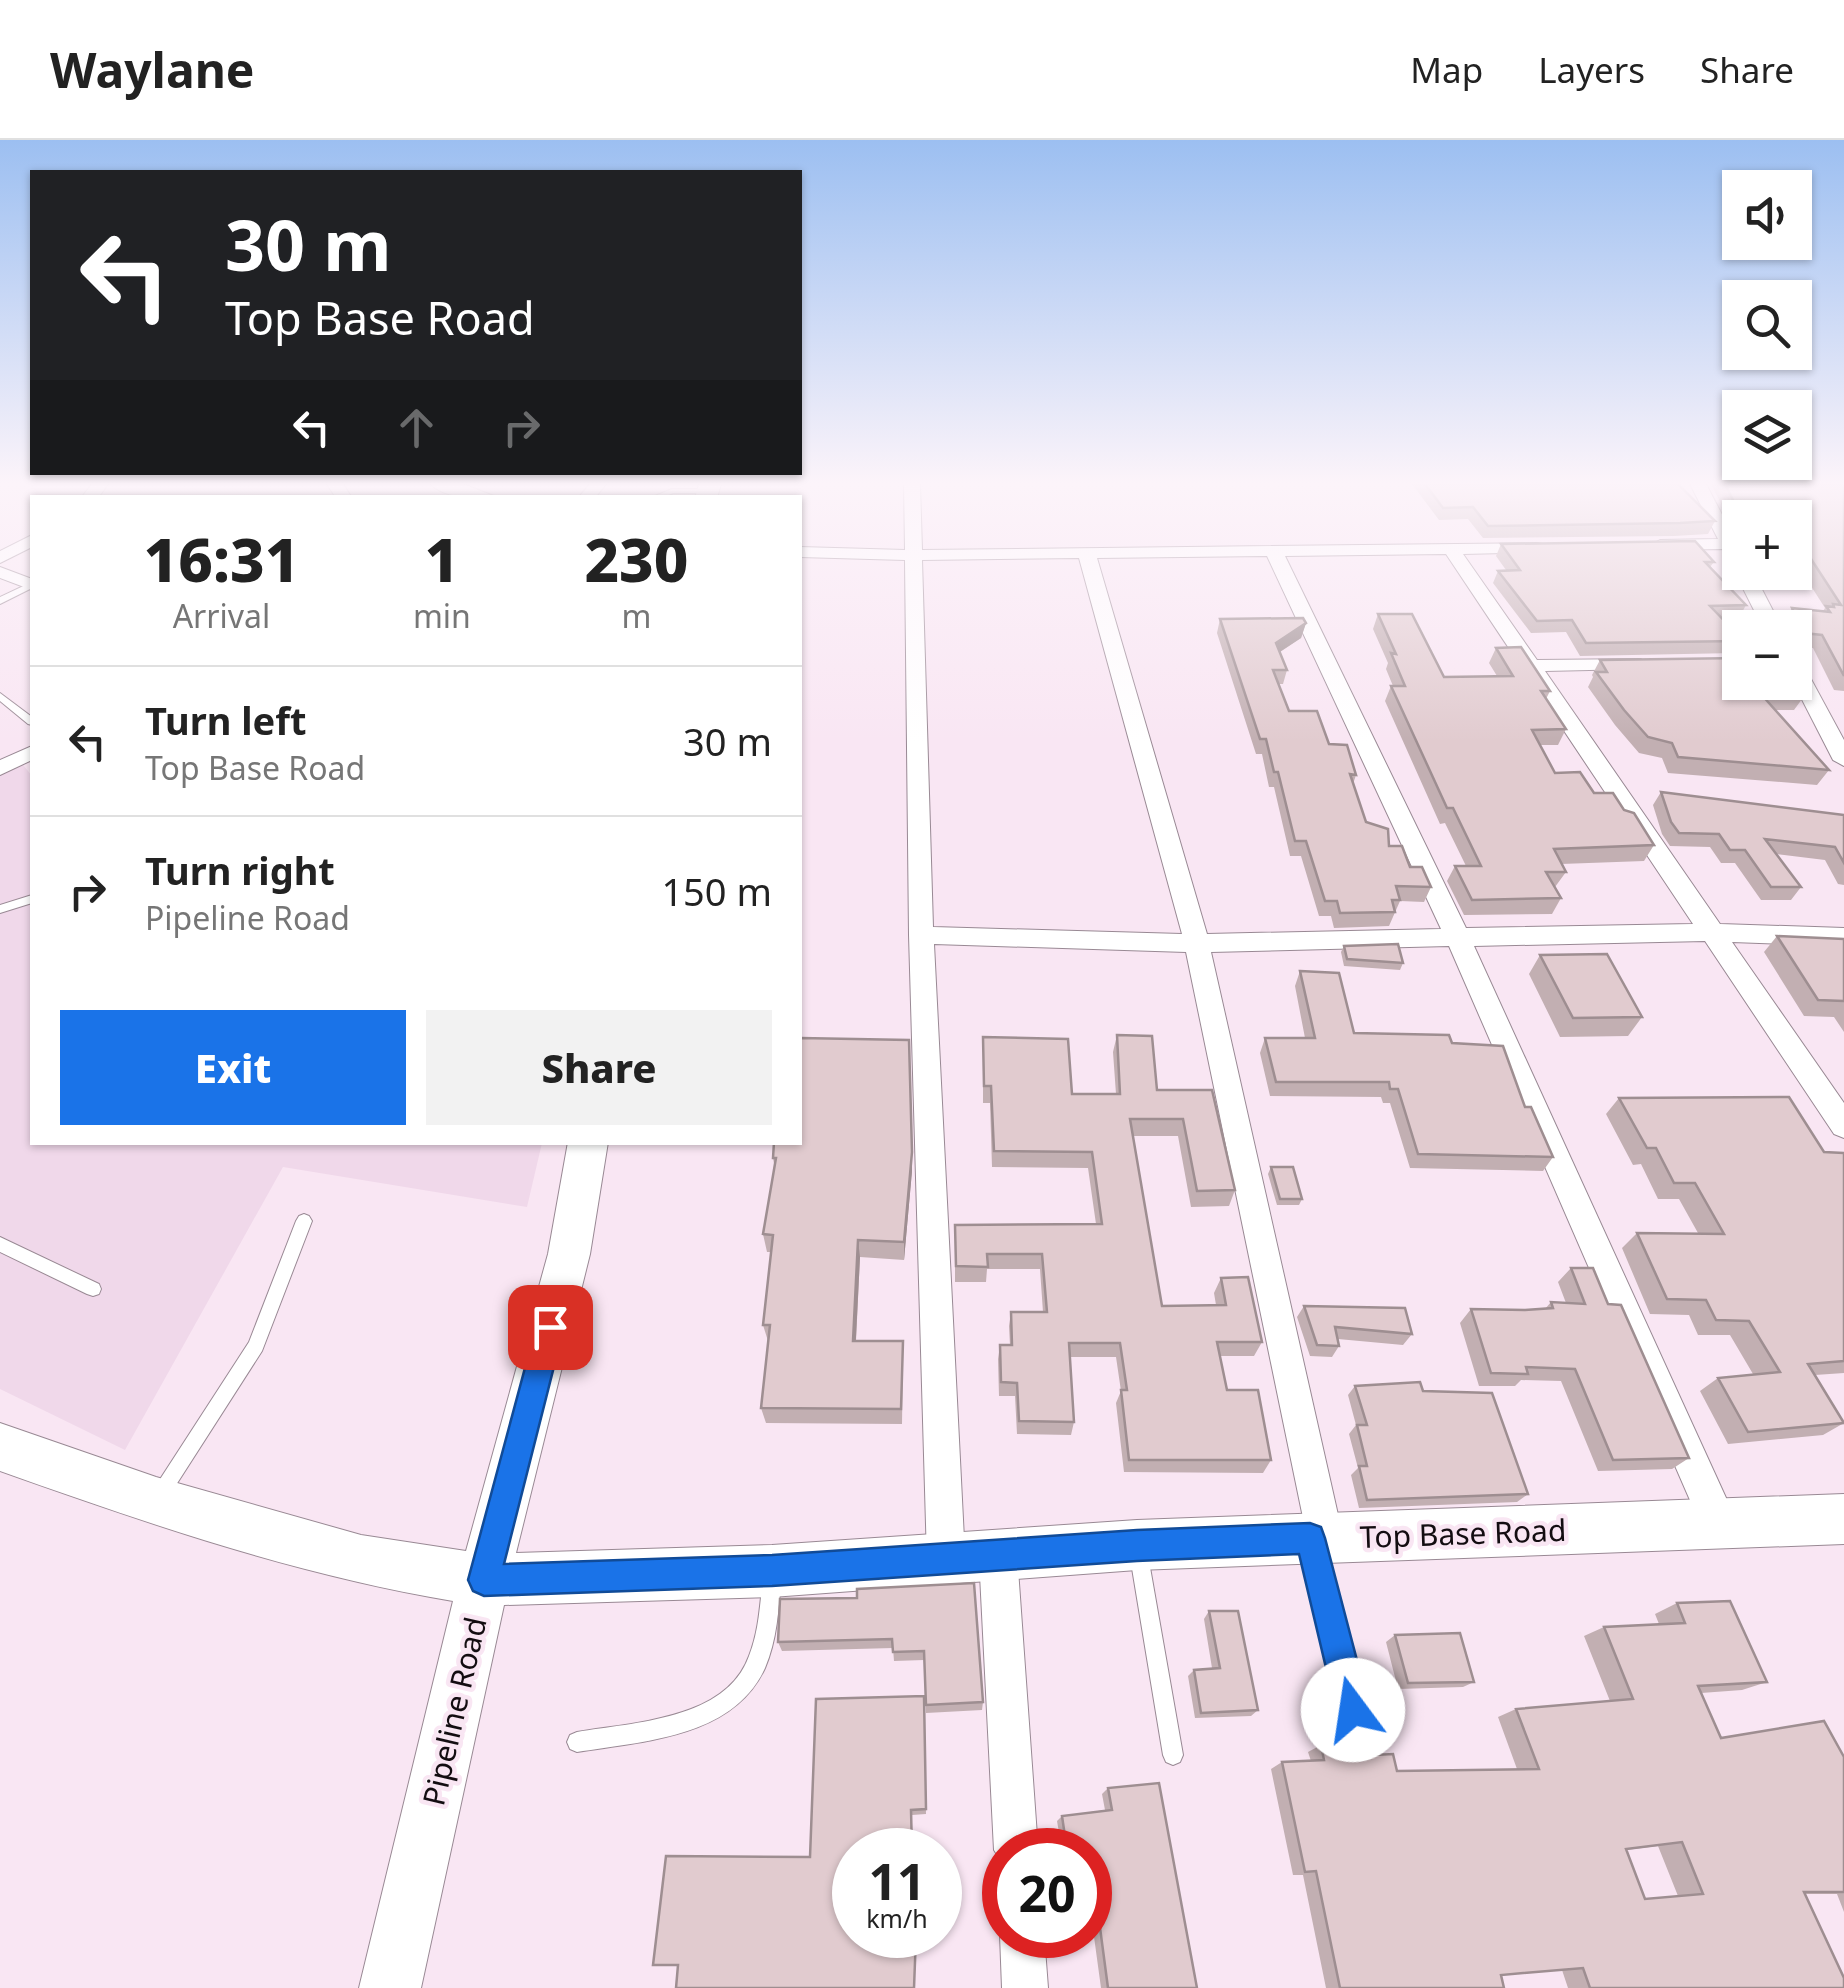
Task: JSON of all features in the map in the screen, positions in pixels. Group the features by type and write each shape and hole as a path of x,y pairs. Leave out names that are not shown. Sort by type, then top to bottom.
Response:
{"street":[{"path":"914,570 921,935 946,1559"},
{"path":"1091,570 1197,943 1318,1538"},
{"path":"1283,570 1457,936 1719,1524"},
{"path":"1466,570 1844,1126"},
{"path":"0,572 30,584"},
{"path":"1531,666 1662,662"},
{"path":"1812,700 1844,760"},
{"path":"1816,707 1844,710"},
{"path":"0,768 30,753"},
{"path":"921,935 1197,943 1712,932 1844,938"},
{"name":"Pipeline Road","path":"390,1988 484,1580 569,1254 587,1145"},
{"name":"Top Base Road","path":"0,1447 156,1502 361,1560 484,1580 772,1571 1137,1545 1844,1520"},
{"path":"998,1555 1015,1828"},
{"path":"1023,1958 1025,1988"}],"lane":[{"path":"0,600 30,586"},
{"path":"0,696 30,720"},
{"path":"0,909 30,900"},
{"path":"156,1502 256,1346 304,1221"},
{"path":"0,1244 94,1288"},
{"path":"1318,1538 1362,1744"},
{"path":"1137,1545 1174,1755"},
{"path":"578,1742 711,1716 736,1697 765,1645 772,1571"}],"shaded area":[{"path":"20,761 30,774 30,1145 542,1145 527,1207 283,1167 125,1450 0,1389 0,770"}],"building":[{"path":"1713,570 1722,580 1722,590 1732,590 1746,605 1710,606 1722,618 1722,641 1586,643 1572,620 1537,621 1498,571"},
{"path":"1818,570 1844,570 1844,676 1822,635 1812,634 1812,610 1830,612 1826,606 1834,607 1833,604 1841,605"},
{"path":"1378,614 1412,614 1444,677 1513,676 1496,648 1521,647 1550,691 1541,691 1566,729 1532,730 1555,773 1580,772 1594,793 1613,793 1624,810 1634,813 1654,845 1554,849 1566,872 1546,872 1561,898 1472,900 1455,866 1481,866 1453,808 1447,808 1391,686 1405,686"},
{"path":"1303,618 1306,623 1276,643 1287,670 1273,670 1289,711 1317,711 1329,744 1347,745 1356,775 1350,774 1366,822 1388,829 1389,846 1402,846 1410,867 1422,867 1431,887 1396,886 1400,900 1392,900 1395,912 1340,913 1337,901 1325,901 1306,841 1295,841 1278,772 1274,772 1266,739 1260,739 1220,619"},
{"path":"1722,658 1722,700 1766,700 1829,770 1678,757 1672,743 1648,737 1624,710 1596,672 1607,672 1600,660"},
{"path":"1661,792 1844,815 1844,863 1835,847 1765,839 1801,887 1771,887 1745,850 1730,850 1719,834 1679,833"},
{"path":"1777,936 1844,939 1844,1001 1818,1000"},
{"path":"1398,944 1403,963 1347,959 1344,946"},
{"path":"1607,954 1642,1017 1573,1018 1540,955"},
{"path":"1300,971 1339,973 1354,1033 1449,1035 1452,1043 1503,1046 1525,1107 1531,1107 1553,1157 1418,1154 1398,1089 1390,1089 1389,1082 1276,1082 1265,1038 1315,1038"},
{"path":"1117,1035 1152,1036 1157,1090 1212,1090 1235,1190 1197,1191 1183,1119 1130,1119 1162,1306 1226,1305 1221,1278 1248,1277 1262,1342 1217,1342 1227,1390 1258,1390 1271,1460 1129,1460 1121,1390 1127,1390 1120,1343 1069,1343 1074,1422 1019,1421 1017,1383 1001,1382 1000,1345 1012,1345 1011,1312 1047,1312 1042,1254 987,1254 988,1267 956,1266 955,1225 1102,1224 1092,1152 994,1151 991,1086 984,1086 983,1037 1068,1039 1072,1094 1120,1094"},
{"path":"802,1038 909,1040 912,1152 904,1242 858,1240 853,1341 903,1341 901,1409 761,1408 770,1325 763,1325 773,1235 763,1234 774,1145 802,1145"},
{"path":"1789,1097 1824,1152 1844,1153 1844,1361 1808,1364 1844,1423 1748,1432 1718,1378 1780,1372 1749,1321 1716,1320 1706,1300 1667,1299 1637,1233 1724,1234 1695,1183 1674,1183 1656,1148 1647,1148 1619,1098"},
{"path":"1271,1167 1293,1167 1302,1199 1280,1199"},
{"path":"1571,1268 1593,1268 1608,1304 1621,1305 1689,1458 1613,1460 1575,1369 1526,1367 1528,1374 1491,1373 1471,1309 1553,1308 1551,1302 1585,1304"},
{"path":"1304,1306 1405,1308 1412,1334 1335,1327 1339,1346 1317,1345"},
{"path":"1420,1382 1423,1391 1492,1393 1528,1494 1367,1500 1359,1466 1367,1466 1357,1425 1367,1425 1355,1386"},
{"path":"974,1583 983,1702 926,1705 924,1651 893,1652 892,1639 778,1642 780,1599 857,1598 857,1589"},
{"path":"1730,1601 1767,1682 1698,1686 1721,1738 1824,1721 1844,1757 1844,1892 1804,1892 1844,1978 1844,1988 1590,1988 1583,1968 1501,1975 1504,1988 1340,1988 1316,1871 1305,1872 1282,1762 1324,1760 1321,1745 1364,1743 1374,1755 1393,1754 1397,1771 1539,1769 1516,1709 1633,1699 1604,1627 1685,1623 1677,1603","holes":["1682,1842 1703,1894 1645,1899 1626,1849"]},
{"path":"1209,1611 1238,1611 1258,1710 1201,1713 1194,1670 1220,1668"},
{"path":"1460,1633 1474,1682 1408,1683 1395,1635"},
{"path":"924,1696 926,1809 911,1810 911,1828 832,1828 832,1958 915,1958 914,1988 676,1988 678,1965 653,1965 666,1856 810,1857 816,1699"},
{"path":"1159,1783 1197,1988 1108,1988 1104,1958 1112,1958 1112,1828 1064,1828 1062,1816 1112,1810 1108,1788"}],"route":[{"path":"550,1327 484,1580 772,1571 1137,1545 1310,1538 1353,1710"}]}
